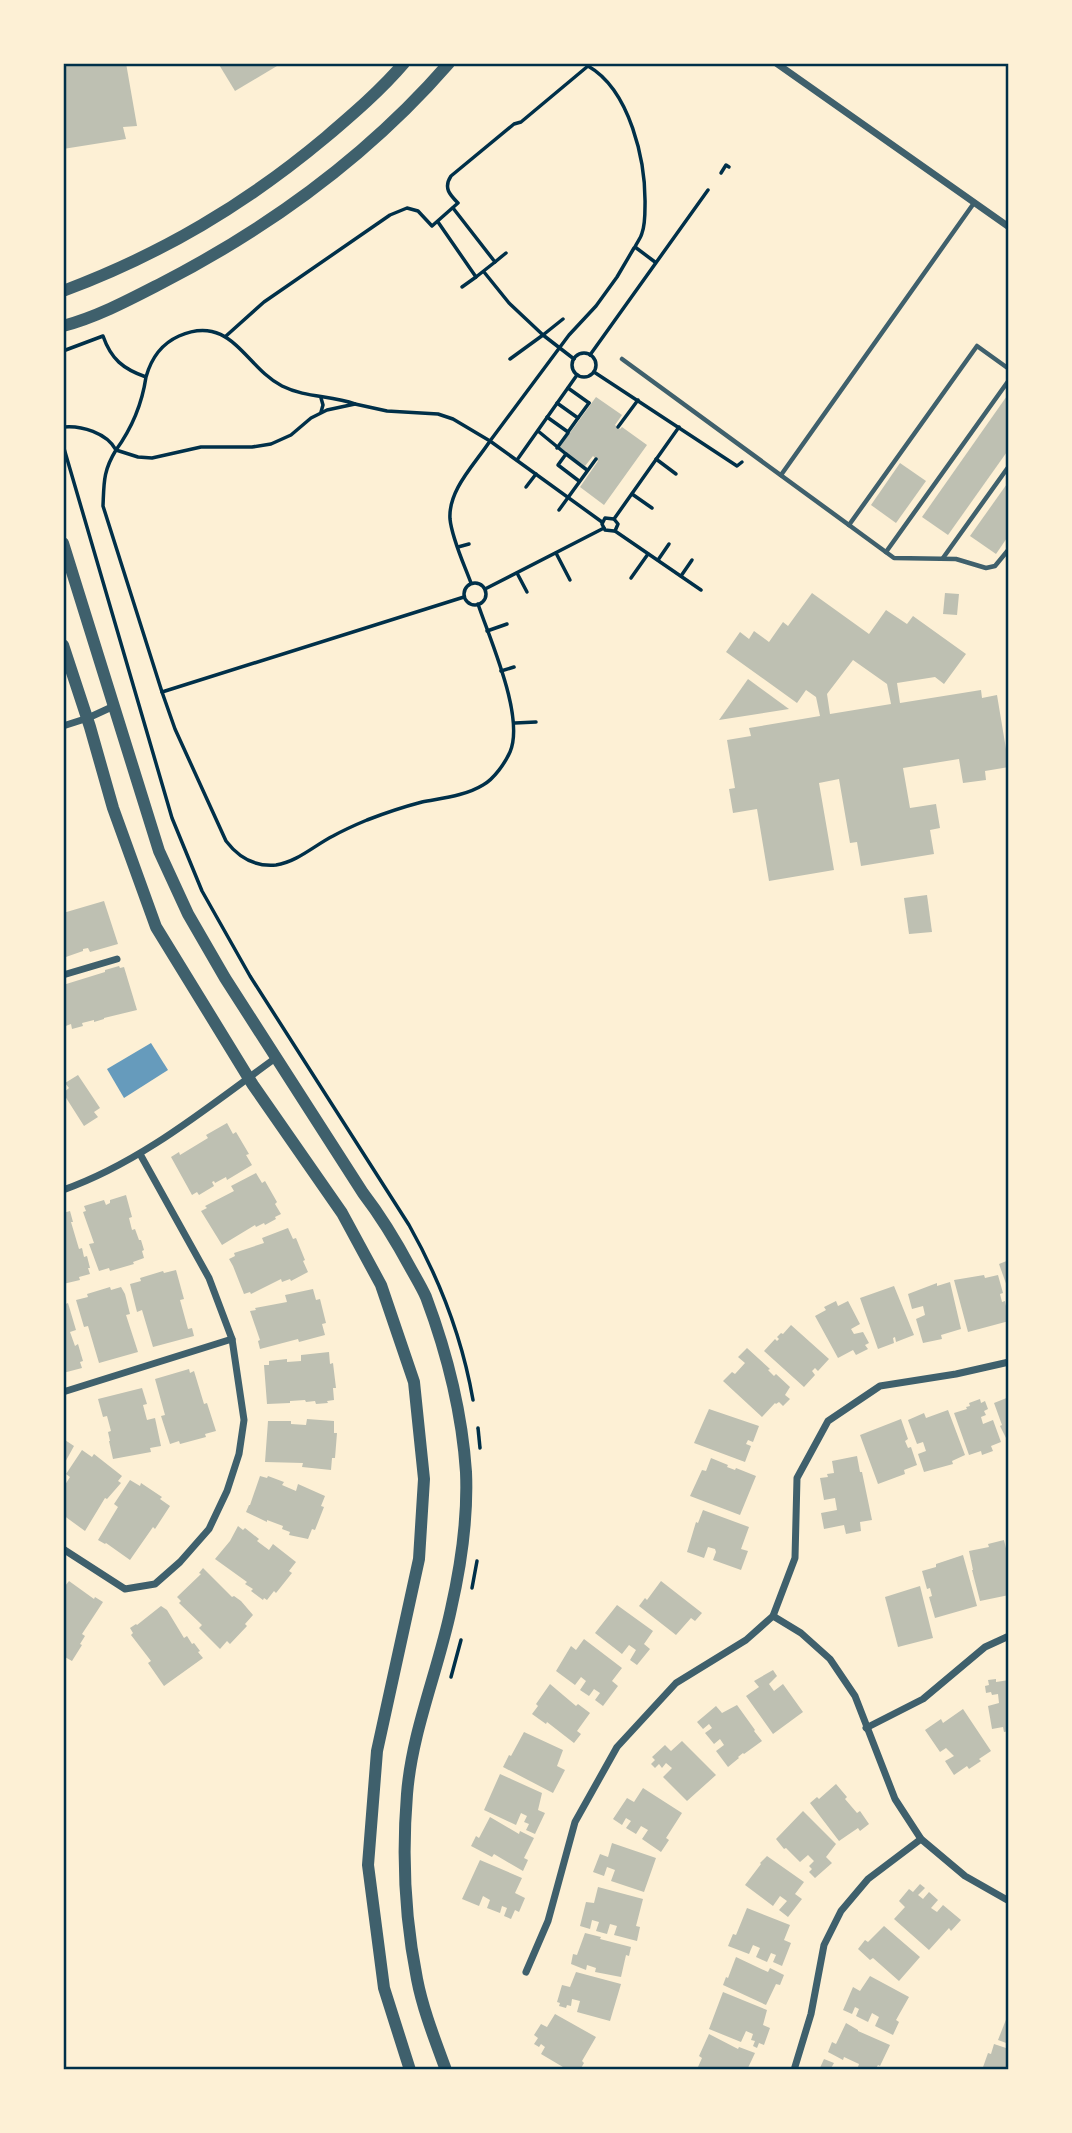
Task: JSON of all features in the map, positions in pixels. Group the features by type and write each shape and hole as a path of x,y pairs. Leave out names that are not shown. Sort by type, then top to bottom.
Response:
{"street":[{"path":"63,291 109,274 146,256 206,224 258,191 351,116 404,63"},
{"path":"63,326 128,301 193,267 287,209 377,138 418,99 449,63"},
{"path":"776,63 1009,227"},
{"path":"63,543 159,851 188,914 225,978 363,1193 388,1225 425,1296 447,1362 460,1418 466,1474 464,1522 460,1562 443,1645 414,1752 407,1793 405,1845 410,1940 417,1981 446,2070"},
{"path":"63,645 88,718 113,808 156,927 249,1077 342,1213 381,1285 414,1382 424,1479 419,1559 377,1751 368,1865 384,1988 410,2070"},
{"path":"63,726 114,706"},
{"path":"63,975 117,959"},
{"path":"63,1190 96,1179 140,1154 277,1057"},
{"path":"63,1549 125,1589 155,1584 180,1562 209,1529 227,1491 239,1454 244,1420 232,1339 209,1278 140,1154"},
{"path":"63,1392 232,1339"},
{"path":"526,1972 548,1921 575,1822 617,1747 676,1683 746,1640 772,1616 795,1558 797,1478 828,1421 880,1386 956,1374 1009,1362"},
{"path":"772,1616 801,1633 830,1659 855,1696 895,1799 921,1839 965,1876 1009,1901"},
{"path":"866,1728 923,1699 985,1647 1009,1636"},
{"path":"793,2070 811,2014 824,1945 841,1911 868,1879 921,1839"}],"lane":[{"path":"781,475 975,202"},
{"path":"849,525 977,346 1009,369"},
{"path":"622,359 894,558 956,559 986,568 995,566 1009,549"},
{"path":"886,552 1009,380"},
{"path":"942,559 1009,466"}],"path":[{"path":"226,337 264,302 390,215 407,208 418,211 432,226 458,204 447,189 450,176 588,66 607,85 619,99 635,135 645,205 643,231 617,277 596,306 559,347 460,484 452,502 450,519 471,583"},
{"path":"720,173 726,165 729,167"},
{"path":"590,355 708,190"},
{"path":"453,208 495,262"},
{"path":"438,221 476,276"},
{"path":"635,247 655,262"},
{"path":"462,287 506,253"},
{"path":"484,271 509,303 574,359"},
{"path":"510,359 563,319"},
{"path":"478,604 515,723 510,752 485,784 368,820 287,862 260,865 238,855 226,841 175,729 103,506 105,474 137,415 146,377 160,349 176,337 205,330 226,337 281,386 307,396 346,401 387,411 438,414 453,419 517,460 602,522 604,528 615,531 701,590"},
{"path":"63,351 103,336 120,366 146,377"},
{"path":"580,354 590,355 596,363 593,372 585,377 577,375 573,366 574,359 580,354"},
{"path":"593,372 737,466 742,462"},
{"path":"517,460 577,375"},
{"path":"557,448 590,404 568,388"},
{"path":"320,414 323,405 321,398"},
{"path":"618,427 638,400"},
{"path":"557,403 578,418"},
{"path":"63,428 80,427 92,431 116,450 152,458 201,447 252,447 271,444 291,435 311,418 327,410 355,404"},
{"path":"547,417 568,432"},
{"path":"614,519 678,427"},
{"path":"538,431 553,443 552,445 587,470"},
{"path":"63,445 172,818 202,891 250,976 428,1258 454,1322 474,1406"},
{"path":"566,454 558,465 579,481"},
{"path":"559,510 596,459"},
{"path":"656,459 676,474"},
{"path":"526,487 536,474"},
{"path":"632,494 652,508"},
{"path":"602,522 607,517 614,519 618,524 615,531"},
{"path":"485,589 604,528"},
{"path":"458,547 469,544"},
{"path":"658,560 669,544"},
{"path":"556,553 570,580"},
{"path":"631,578 648,554"},
{"path":"681,576 692,560"},
{"path":"517,573 527,592"},
{"path":"471,583 481,584 485,589 486,597 478,604 471,604 464,597 466,587 471,583"},
{"path":"162,692 464,597"},
{"path":"487,631 507,624"},
{"path":"500,671 514,667"},
{"path":"515,723 536,723"},
{"path":"476,1418 480,1452"},
{"path":"470,1598 478,1553"},
{"path":"452,1676 462,1635"}],"water":[{"path":"151,1043 168,1070 124,1098 107,1069"}],"building":[{"path":"63,63 126,63 137,126 123,127 126,139 63,149"},
{"path":"218,63 282,63 235,91"},
{"path":"1009,393 1009,449 948,535 922,517"},
{"path":"596,397 622,415 615,425 647,445 604,505 580,487 598,461 593,456 585,466 559,448"},
{"path":"900,463 926,481 896,523 871,505"},
{"path":"1009,481 1009,535 996,554 970,536"},
{"path":"812,593 869,634 886,610 907,624 913,616 966,654 944,684 935,677 897,683 900,703 981,690 982,698 997,695 1009,767 985,771 986,780 963,783 959,759 903,768 910,808 936,804 940,828 930,830 934,854 861,866 857,842 850,843 839,779 819,783 834,870 769,881 757,809 733,813 729,789 735,788 727,740 751,736 749,728 820,716 816,697 806,690 797,703 726,652 740,632 749,639 754,631 769,642 783,622 788,626","holes":["853,660 887,684 891,704 830,714 827,694"]},
{"path":"945,593 959,594 957,615 943,614"},
{"path":"748,679 789,709 719,720"},
{"path":"927,895 932,932 909,934 904,898"},
{"path":"104,901 118,944 90,952 88,948 83,949 63,958 63,913"},
{"path":"119,966 124,967 137,1010 82,1023 83,1026 72,1029 71,1024 63,1027 63,985"},
{"path":"78,1075 100,1108 94,1112 98,1117 84,1126 63,1093 69,1088 65,1083"},
{"path":"227,1123 233,1134 236,1132 252,1165 227,1180 226,1177 212,1182 214,1186 199,1195 197,1192 192,1195 171,1157 179,1152 180,1155 208,1138 206,1135"},
{"path":"256,1173 262,1183 265,1181 281,1214 265,1225 255,1225 222,1245 201,1211 207,1208 205,1206 234,1191 231,1186"},
{"path":"126,1195 132,1217 129,1218 132,1230 135,1229 141,1240 144,1258 110,1271 109,1268 99,1271 89,1244 94,1243 83,1212 86,1211 84,1206 104,1200 106,1205 110,1200"},
{"path":"70,1211 79,1249 82,1248 84,1257 87,1256 90,1274 79,1277 80,1280 63,1284 63,1213"},
{"path":"288,1228 293,1239 296,1238 308,1272 291,1281 282,1282 281,1279 251,1294 244,1294 229,1259 235,1256 234,1253 264,1243 262,1238"},
{"path":"1009,1260 1009,1292 999,1264"},
{"path":"176,1270 184,1299 180,1300 188,1329 192,1328 194,1336 153,1347 142,1310 137,1312 130,1284 163,1271"},
{"path":"984,1275 985,1278 998,1275 1003,1293 1000,1294 1002,1302 1005,1301 1009,1321 968,1332 954,1280"},
{"path":"950,1282 961,1329 941,1335 942,1339 923,1343 916,1319 925,1315 923,1306 912,1309 908,1294 937,1283 937,1286"},
{"path":"894,1286 914,1335 896,1342 895,1337 894,1343 878,1349 860,1298"},
{"path":"110,1287 111,1290 121,1287 125,1294 130,1314 126,1315 138,1352 99,1363 88,1326 84,1327 76,1300"},
{"path":"313,1289 316,1300 320,1299 326,1323 322,1324 325,1335 260,1349 260,1340 250,1311 287,1302 285,1295"},
{"path":"836,1301 838,1306 848,1301 860,1324 851,1329 854,1334 863,1332 869,1343 865,1345 868,1349 856,1355 853,1350 838,1358 815,1316"},
{"path":"68,1303 76,1330 70,1332 75,1346 78,1344 83,1361 80,1362 82,1368 63,1373 63,1305"},
{"path":"791,1325 829,1359 818,1371 815,1368 812,1371 815,1375 804,1387 764,1351"},
{"path":"747,1348 774,1376 776,1374 790,1387 785,1395 790,1399 783,1406 779,1402 775,1403 762,1417 723,1381 732,1372 735,1374 745,1363 738,1357"},
{"path":"329,1352 336,1388 333,1388 334,1400 316,1404 315,1401 305,1400 267,1404 264,1365 269,1365 269,1361 287,1359 287,1362 301,1361 301,1355"},
{"path":"189,1369 190,1373 194,1371 216,1431 205,1434 206,1437 170,1444 161,1416 165,1415 155,1379"},
{"path":"142,1388 147,1404 143,1405 147,1420 155,1418 161,1446 150,1448 151,1452 113,1459 108,1432 111,1431 107,1416 103,1417 98,1399"},
{"path":"1009,1397 1009,1444 1000,1426 1002,1425 994,1403"},
{"path":"980,1399 981,1403 985,1401 988,1409 984,1411 986,1415 981,1417 983,1424 993,1420 1001,1442 991,1446 993,1451 982,1455 981,1451 969,1455 954,1413 967,1409 969,1403"},
{"path":"709,1409 759,1426 753,1442 748,1440 746,1444 751,1446 745,1462 694,1443"},
{"path":"948,1410 965,1455 952,1461 953,1464 924,1472 918,1454 926,1451 923,1442 917,1444 908,1420 924,1413 926,1418"},
{"path":"307,1419 334,1421 334,1433 337,1433 331,1470 302,1467 303,1463 265,1462 268,1421 291,1421 291,1424 306,1425"},
{"path":"901,1419 908,1439 905,1441 908,1448 911,1447 917,1465 904,1470 905,1474 878,1484 860,1435"},
{"path":"63,1436 74,1446 63,1466"},
{"path":"82,1450 92,1457 94,1454 122,1476 118,1481 121,1483 105,1498 85,1531 63,1515 63,1488 70,1477 66,1474"},
{"path":"857,1456 872,1520 860,1522 861,1531 846,1534 844,1525 824,1529 821,1513 837,1510 835,1498 824,1500 820,1478 834,1473 832,1461"},
{"path":"711,1458 728,1465 727,1467 756,1476 740,1515 690,1496"},
{"path":"260,1476 284,1482 282,1485 296,1491 298,1484 325,1496 321,1506 324,1507 315,1530 312,1529 308,1539 289,1535 290,1532 282,1529 283,1526 246,1512"},
{"path":"130,1480 140,1486 141,1483 170,1506 130,1560 98,1540 118,1507 114,1504"},
{"path":"703,1510 749,1527 741,1549 748,1551 741,1570 713,1560 715,1549 708,1547 704,1558 687,1552 696,1522 698,1523"},
{"path":"238,1526 243,1530 245,1528 269,1550 273,1544 296,1562 289,1571 292,1573 267,1600 251,1591 253,1589 245,1584 247,1582 215,1559"},
{"path":"1004,1540 1009,1561 1009,1595 980,1601 969,1551 989,1547 988,1544"},
{"path":"963,1555 977,1606 935,1618 929,1597 932,1596 930,1588 927,1589 922,1571"},
{"path":"203,1568 253,1615 245,1624 247,1626 230,1644 227,1641 220,1649 199,1628 202,1625 179,1603 181,1601 177,1597 201,1574 199,1573"},
{"path":"69,1581 94,1599 95,1597 103,1602 82,1634 85,1636 80,1644 82,1645 72,1661 63,1656 63,1585"},
{"path":"661,1581 702,1613 695,1621 691,1618 676,1635 639,1606"},
{"path":"920,1586 933,1638 898,1647 885,1597"},
{"path":"617,1605 653,1631 644,1644 650,1649 637,1665 630,1660 636,1650 629,1645 622,1654 595,1633"},
{"path":"161,1606 167,1610 184,1638 187,1636 192,1644 194,1643 203,1658 164,1686 148,1663 151,1661 131,1635 133,1633 130,1628"},
{"path":"584,1639 622,1668 612,1681 618,1686 603,1706 595,1700 600,1693 594,1689 589,1696 580,1690 586,1681 581,1677 575,1685 556,1671 571,1646 576,1650"},
{"path":"773,1670 777,1676 769,1684 774,1691 783,1684 803,1712 773,1734 746,1696 759,1687 754,1681"},
{"path":"996,1679 996,1682 1009,1680 1009,1731 1004,1732 1003,1727 992,1729 988,1706 999,1703 998,1694 986,1693 988,1680"},
{"path":"550,1684 576,1706 578,1704 590,1713 577,1731 581,1734 574,1743 532,1714"},
{"path":"737,1705 762,1741 728,1767 716,1751 724,1745 720,1739 714,1744 705,1733 712,1728 709,1724 703,1729 697,1722 716,1706 722,1713"},
{"path":"963,1709 991,1751 969,1769 967,1766 954,1775 945,1761 954,1756 946,1748 940,1752 925,1730 941,1719 943,1723"},
{"path":"524,1732 563,1750 557,1766 565,1770 553,1793 503,1767"},
{"path":"682,1741 716,1775 687,1801 663,1777 672,1768 666,1763 662,1768 659,1764 655,1768 651,1764 655,1760 652,1757 665,1745 671,1751"},
{"path":"500,1774 542,1793 538,1810 545,1813 535,1834 526,1830 529,1824 524,1822 527,1816 521,1813 516,1825 484,1810"},
{"path":"836,1784 847,1797 845,1799 857,1813 860,1811 869,1824 839,1841 810,1803"},
{"path":"643,1788 682,1813 666,1838 669,1840 661,1852 642,1839 648,1830 641,1826 636,1834 626,1828 631,1821 626,1818 622,1825 613,1819 627,1798 634,1802"},
{"path":"803,1811 836,1844 826,1857 832,1863 815,1878 809,1872 812,1869 809,1866 814,1861 808,1855 800,1862 776,1839"},
{"path":"490,1817 519,1834 520,1831 534,1838 524,1858 528,1860 523,1871 494,1854 492,1857 471,1846 476,1836 479,1838"},
{"path":"612,1843 656,1858 644,1892 611,1881 615,1870 607,1867 604,1876 593,1872 600,1854 608,1857"},
{"path":"767,1856 804,1882 795,1894 802,1899 788,1917 779,1910 787,1901 780,1896 773,1906 745,1885"},
{"path":"480,1860 522,1878 515,1893 525,1898 519,1912 515,1910 511,1919 504,1916 507,1908 502,1906 500,1913 487,1908 490,1900 483,1896 479,1906 462,1899"},
{"path":"920,1884 925,1888 918,1895 923,1899 929,1892 938,1900 931,1908 937,1912 943,1905 961,1920 951,1931 949,1928 929,1950 894,1919 905,1907 899,1901 909,1889 913,1892"},
{"path":"598,1887 643,1899 636,1926 640,1927 637,1941 614,1935 617,1926 610,1924 607,1934 596,1931 599,1922 592,1920 590,1929 580,1926 586,1902 594,1903"},
{"path":"747,1908 790,1925 784,1940 791,1943 782,1966 773,1962 776,1955 771,1953 767,1962 756,1957 760,1948 753,1945 749,1954 728,1946 733,1934 736,1935"},
{"path":"884,1926 920,1957 899,1981 873,1958 870,1960 858,1949 865,1940 868,1942"},
{"path":"585,1933 631,1947 629,1956 626,1955 621,1977 595,1972 596,1968 587,1965 586,1970 571,1964 573,1954 577,1955"},
{"path":"736,1957 768,1972 770,1968 784,1975 780,1985 776,1984 766,2005 723,1985"},
{"path":"576,1972 621,1984 610,2021 577,2012 580,2001 572,1999 571,2006 559,2006 560,2003 557,2002 562,1985 570,1987"},
{"path":"870,1976 909,1997 896,2020 899,2022 893,2035 875,2026 879,2017 872,2013 868,2022 856,2016 859,2009 855,2007 852,2014 843,2010 853,1987 860,1991"},
{"path":"723,1992 767,2010 763,2025 770,2028 764,2045 759,2043 757,2048 753,2046 753,2034 746,2031 741,2042 709,2029"},
{"path":"1009,2012 1009,2044 998,2040"},
{"path":"555,2014 596,2037 582,2061 584,2063 580,2070 568,2070 541,2054 545,2047 534,2044 538,2038 534,2035 541,2024 547,2027"},
{"path":"846,2023 890,2045 880,2066 875,2070 863,2070 858,2067 859,2064 828,2052 832,2042 836,2044"},
{"path":"709,2034 738,2049 739,2047 755,2053 747,2070 706,2070 698,2067 702,2058 699,2056"},
{"path":"994,2044 1009,2049 1009,2070 982,2070"},
{"path":"824,2059 834,2063 830,2070 819,2070"}]}
